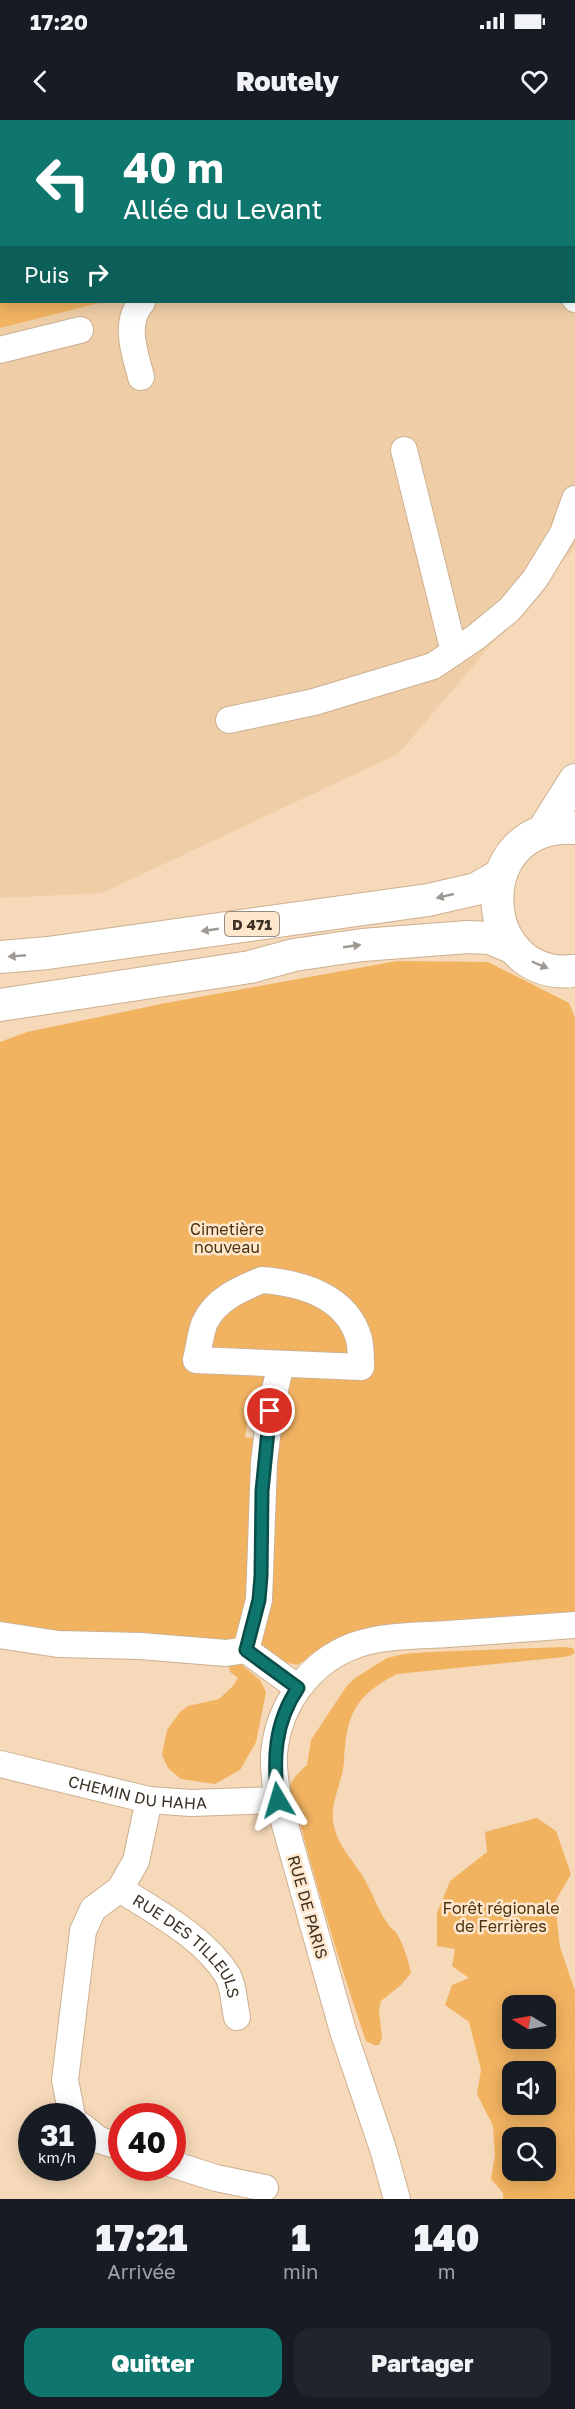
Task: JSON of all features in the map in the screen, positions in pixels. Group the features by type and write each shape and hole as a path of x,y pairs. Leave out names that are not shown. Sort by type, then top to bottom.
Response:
{"main road":[{"path":"543,831 575,780"},
{"path":"575,828 562,827 543,831 528,838 516,848 506,861 499,876 496,895 497,914 503,932 514,948 523,956 545,968 575,971"},
{"name":"D 471","path":"0,957 57,952 428,900 476,889 499,876"},
{"name":"D 471","path":"0,987 252,955 294,954 448,937 490,938 514,948"},
{"path":"0,1005 250,967 294,954"}],"street":[{"path":"141,303 135,309 131,326 141,377"},
{"path":"0,350 80,330"},
{"path":"404,450 454,652"},
{"path":"229,720 314,702 433,666 476,637 510,609 536,579 563,533 575,499"},
{"path":"262,1280 289,1282 333,1300 352,1320 360,1340 361,1367 281,1364 196,1360 205,1323 218,1304 236,1291 262,1280"},
{"path":"246,1650 259,1600 264,1463 270,1411 281,1364"},
{"name":"RUE DE PARIS","path":"397,2199 383,2149 343,2031 278,1800 274,1771 278,1731 284,1712 298,1688 311,1673 332,1656 368,1642 399,1637 575,1625"},
{"path":"0,1635 58,1644 140,1646 226,1653 246,1650 298,1688"},
{"name":"CHEMIN DU HAHA","path":"0,1764 149,1800 226,1803 278,1800"},
{"path":"68,2103 65,2080 83,1931 93,1909 120,1889 136,1861 149,1800"},
{"name":"RUE DES TILLEULS","path":"120,1889 183,1930 202,1946 229,1978 237,2017"},
{"path":"186,2168 216,2178 265,2188"}],"shaded area":[{"path":"0,303 575,303 575,547 398,754 102,893 0,898"}],"green space":[{"path":"0,303 99,303 0,328"},
{"name":"Cimetière nouveau","path":"397,961 488,962 569,1003 575,1018 575,1615 318,1652 297,1665 283,1662 259,1647 268,1486 287,1381 297,1373 262,1369 265,1376 264,1409 250,1407 245,1437 260,1439 255,1569 235,1641 72,1637 0,1625 0,1042 27,1032 166,1003"},
{"path":"573,1648 575,1652 564,1657 397,1674 371,1690 356,1708 347,1731 343,1768 334,1805 334,1828 340,1843 366,1881 384,1918 396,1933 406,1953 411,1973 401,1985 381,2001 379,2010 382,2038 379,2045 374,2045 366,2041 356,2011 291,1795 292,1781 307,1765 311,1740 346,1687 355,1678 387,1658 429,1652"},
{"path":"233,1663 242,1665 260,1680 266,1692 256,1742 240,1770 215,1784 181,1779 168,1768 162,1755 167,1730 180,1712 188,1706 219,1699 233,1686 238,1678 230,1672 229,1666"},
{"name":"Forêt régionale de Ferrières","path":"537,1818 556,1831 571,1874 555,1902 560,1947 575,1991 575,2199 503,2199 503,2193 491,2179 495,2155 493,2126 477,2094 481,2070 469,2022 445,2005 452,1985 469,1978 452,1966 455,1949 437,1946 437,1913 450,1881 487,1852 485,1832"}],"route":[{"path":"270,1411 260,1524 259,1600 246,1650 298,1688 284,1712 274,1753 278,1800"}]}
